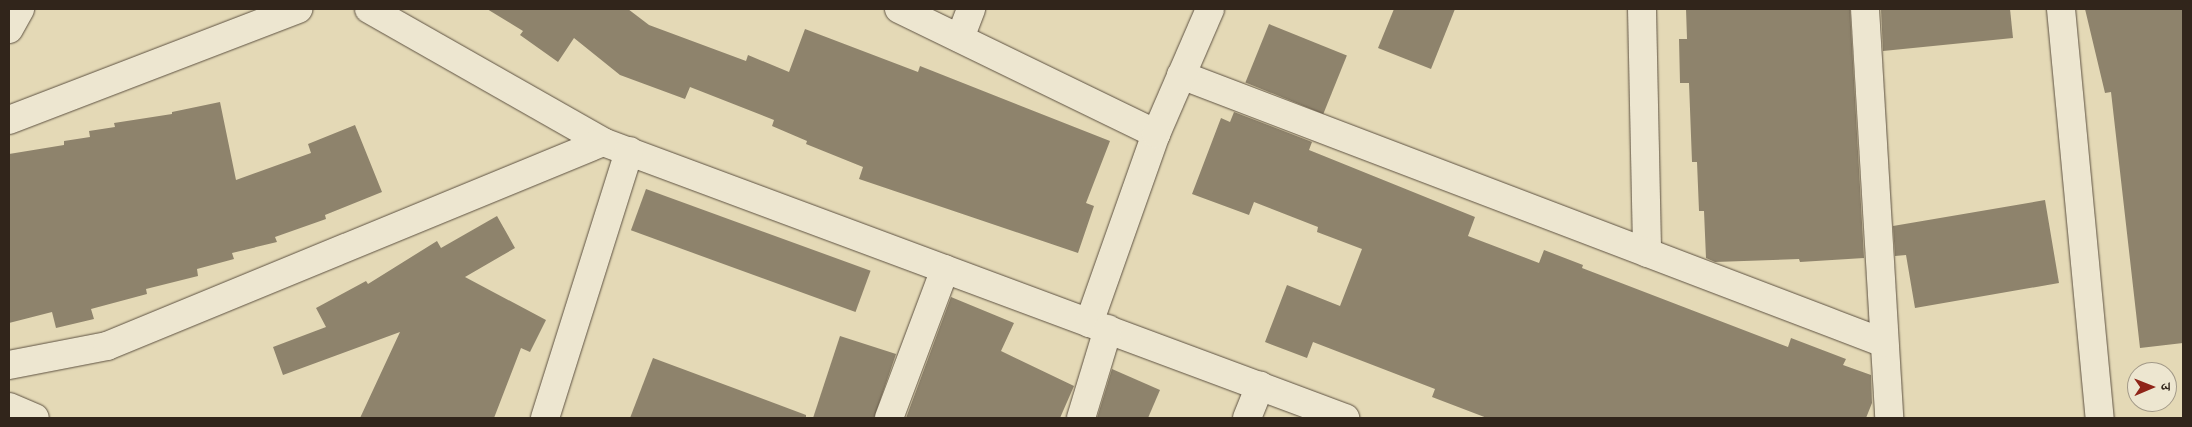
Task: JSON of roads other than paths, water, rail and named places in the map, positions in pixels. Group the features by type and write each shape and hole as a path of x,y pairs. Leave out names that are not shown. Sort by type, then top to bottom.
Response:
{"street":[{"path":"9,30 20,9"},
{"path":"9,120 298,9"},
{"path":"369,9 603,142 1345,418"},
{"path":"899,9 1156,134"},
{"path":"960,38 971,9"},
{"path":"1081,418 1098,326 1156,134 1210,9"},
{"path":"1642,9 1647,253"},
{"path":"1865,9 1889,418"},
{"path":"2061,9 2100,418"},
{"path":"1181,75 1884,343"},
{"path":"9,365 107,346 603,142"},
{"path":"546,418 629,151"},
{"path":"889,418 945,269"},
{"path":"1247,418 1260,386"},
{"path":"9,407 36,418"}]}
